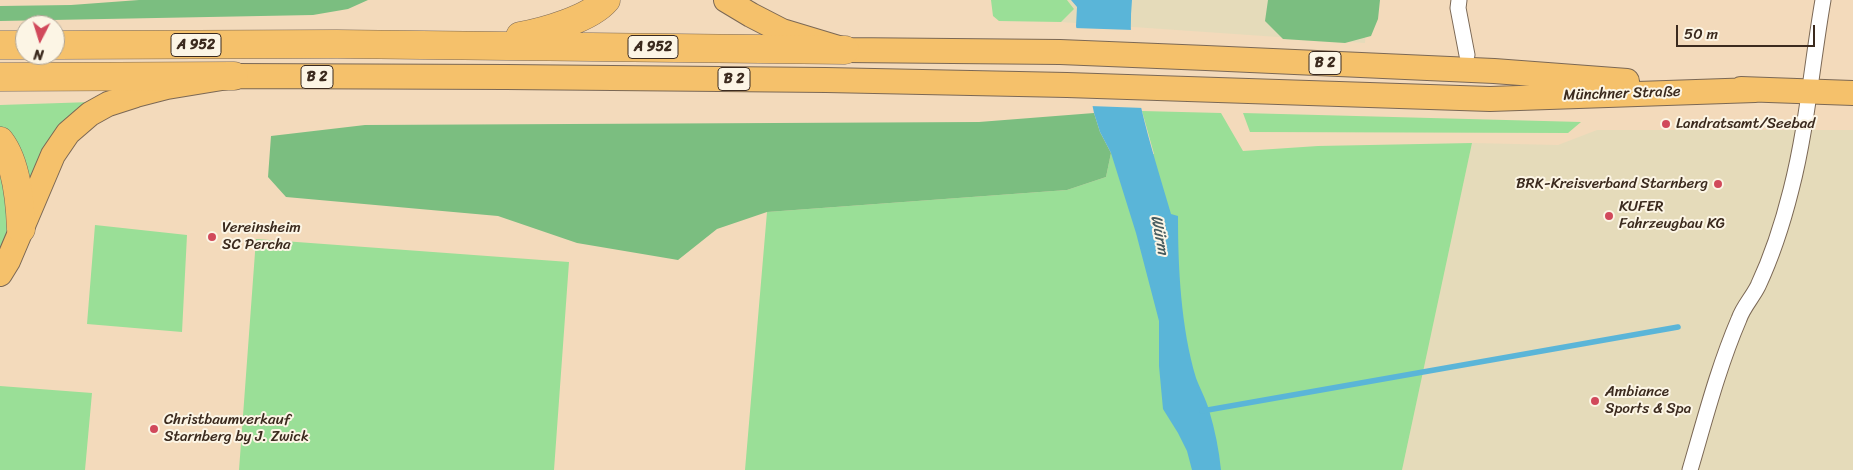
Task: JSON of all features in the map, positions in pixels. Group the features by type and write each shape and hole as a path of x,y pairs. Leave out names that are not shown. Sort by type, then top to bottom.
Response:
{"highway":[{"path":"462,45 540,32 578,18 606,0"},
{"path":"0,46 15,45"},
{"name":"A 952","path":"65,45 462,45 845,50"},
{"name":"A 952","path":"0,78 234,76"},
{"path":"0,141 11,163 20,205 20,229"}],"main road":[{"path":"726,0 751,16 782,31 845,50"},
{"name":"Münchner Straße","path":"845,50 1060,52 1156,56 1494,71 1755,90 1853,93"},
{"path":"0,274 8,261 53,155 68,134 90,114 108,104 136,95 167,87 234,76"},
{"name":"Münchner Straße","path":"234,76 506,77 1067,85 1490,99 1755,90"}],"street":[{"path":"1459,0 1458,8 1467,55"},
{"path":"1690,470 1720,365 1740,316 1757,288 1768,261 1791,190 1810,92 1814,51 1823,0"}],"shaded area":[{"path":"1067,0 1367,0 1365,43 1061,22 1074,9"},
{"path":"1597,130 1853,130 1853,470 1402,470 1472,143 1558,145"}],"green space":[{"path":"139,0 368,0 348,9 313,15 65,20 65,15 15,15 15,21 0,21 0,6 71,5"},
{"path":"991,0 1067,0 1074,9 1061,22 999,21 993,16"},
{"path":"1268,0 1380,0 1378,19 1371,36 1345,43 1283,39 1265,21"},
{"path":"92,102 54,134 38,159 27,195 0,127 0,105"},
{"path":"1142,111 1221,113 1243,151 1318,146 1472,143 1402,470 745,470 767,212 1067,190 1106,177 1111,153 1154,154"},
{"path":"1094,113 1100,132 1111,153 1106,177 1067,190 767,212 717,229 678,260 577,243 498,216 286,197 268,177 271,136 365,125 979,122"},
{"path":"1243,113 1581,122 1568,133 1250,132"},
{"path":"0,163 12,211 3,246 0,250"},
{"path":"95,225 187,235 182,332 87,324"},
{"path":"256,239 569,262 554,470 239,470"},
{"path":"0,386 92,393 85,470 0,470"}],"water":[{"name":"Würm","path":"1071,0 1132,0 1132,54 1141,108 1171,214 1178,216 1180,277 1187,339 1196,378 1208,406 1213,425 1221,470 1192,470 1187,451 1163,409 1159,366 1159,321 1136,233 1111,153 1100,132 1094,113 1076,26 1077,7"}],"pier":[{"path":"1074,28 1133,30 1134,59 1144,108 1090,106"}],"waterway":[{"path":"1202,411 1678,327"}],"place":[{"name":"Landratsamt/Seebad","path":"1666,124"},
{"name":"BRK-Kreisverband Starnberg","path":"1718,184"},
{"name":"KUFER Fahrzeugbau KG","path":"1609,216"},
{"name":"Vereinsheim SC Percha","path":"212,237"},
{"name":"Ambiance Sports & Spa","path":"1595,401"},
{"name":"Christbaumverkauf Starnberg by J. Zwick","path":"154,429"}]}
